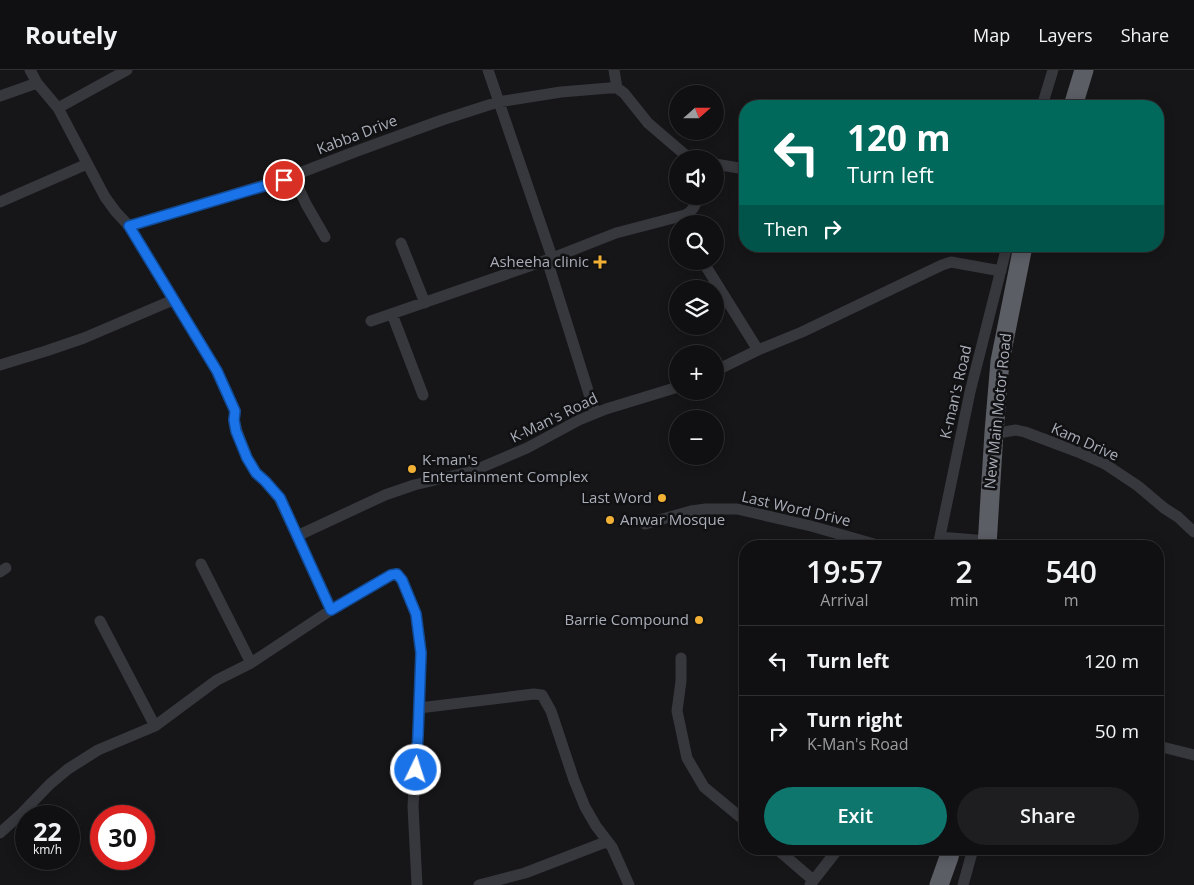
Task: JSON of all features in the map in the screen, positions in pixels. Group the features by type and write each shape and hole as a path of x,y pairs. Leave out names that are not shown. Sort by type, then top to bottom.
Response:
{"highway":[{"path":"1064,100 1072,70"},
{"path":"1075,100 1084,70"},
{"name":"New Main Motor Road","path":"990,540 994,432 1000,361 1022,252"},
{"name":"New Main Motor Road","path":"991,540 1011,362 1030,252"},
{"path":"939,885 949,855"},
{"path":"950,885 960,855"}],"street":[{"path":"30,70 37,83 58,108 105,197 129,226 217,371 235,411 236,431 247,458 256,473 280,498 331,610"},
{"path":"58,108 128,70"},
{"path":"488,70 549,259 595,413"},
{"path":"614,70 617,88 624,93 648,123 680,150"},
{"path":"1044,100 1053,70"},
{"path":"0,96 37,83"},
{"name":"Kabba Drive","path":"129,226 293,176 442,120 498,102 561,92 617,88"},
{"path":"0,202 87,164"},
{"path":"724,166 739,168"},
{"path":"293,176 325,237"},
{"path":"371,322 580,248 616,233 685,215 692,211 696,205"},
{"path":"402,242 425,303"},
{"name":"K-man's Road","path":"939,540 970,392 1006,252"},
{"path":"724,367 802,332 942,265 951,262 1001,271"},
{"path":"708,270 758,350"},
{"path":"0,365 84,338 173,300"},
{"path":"392,314 423,395"},
{"name":"K-Man's Road","path":"297,536 385,495 414,485 473,471 504,459 595,413 669,390"},
{"name":"Kam Drive","path":"1004,432 1016,430 1025,432 1106,464 1138,486 1194,532"},
{"name":"Last Word Drive","path":"646,524 691,511 706,509 737,510 811,526 860,540"},
{"path":"201,564 251,663"},
{"path":"0,833 68,769 98,750 155,726 217,680 251,663 331,610 391,575 397,574 402,580 416,614 421,653 413,806 417,885"},
{"path":"100,621 155,726"},
{"path":"680,658 681,681 677,711 687,758 704,787 739,816"},
{"path":"419,708 534,694 542,695 551,711 585,807 596,826 612,847 629,885"},
{"path":"1164,748 1194,755"},
{"path":"479,885 525,874 603,843 609,843"},
{"path":"783,855 812,883 833,855"},
{"path":"963,885 971,855"}],"place":[{"name":"Asheeha clinic","path":"600,262"},
{"name":"K-man's Entertainment Complex","path":"412,469"},
{"name":"Last Word","path":"662,498"},
{"name":"Anwar Mosque","path":"610,520"},
{"name":"Barrie Compound","path":"699,620"}],"route":[{"path":"284,180 129,226 217,371 235,411 236,431 247,458 256,473 280,498 331,610 391,575 397,574 402,580 416,614 421,653 416,770"}]}
